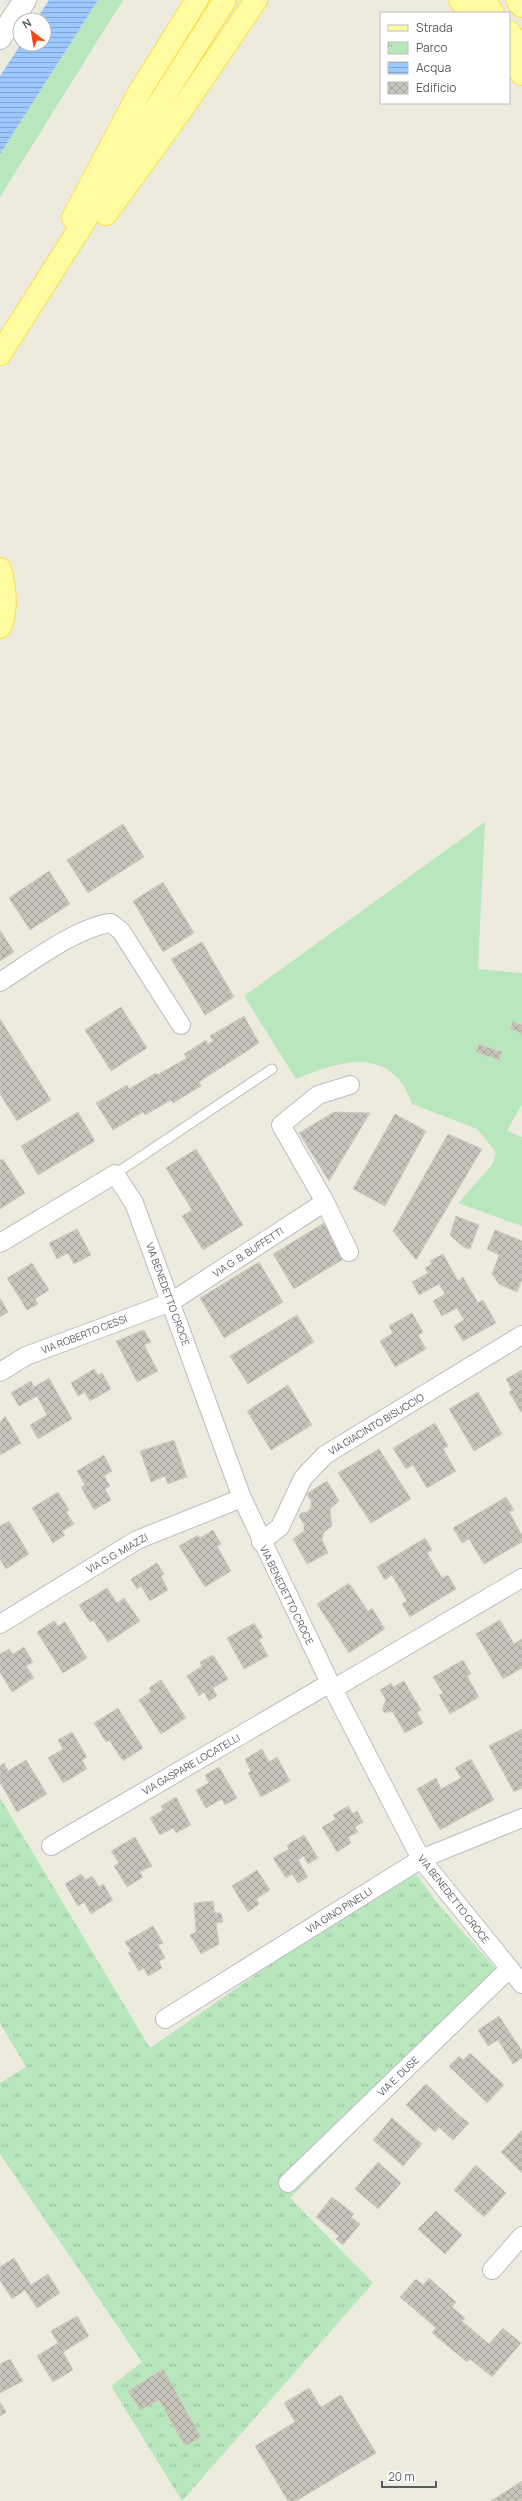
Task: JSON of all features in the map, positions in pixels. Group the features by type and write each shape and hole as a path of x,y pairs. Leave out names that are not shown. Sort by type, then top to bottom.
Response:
{"main road":[{"path":"0,38 25,0"},
{"path":"60,262 72,218 140,91 197,0"},
{"path":"0,354 60,262 225,0"},
{"path":"60,262 100,223 180,112 256,0"},
{"path":"460,0 470,12"},
{"path":"483,0 492,12"},
{"path":"517,0 522,6"},
{"path":"510,33 522,47"},
{"path":"510,60 522,74"},
{"path":"0,569 5,587 4,619 0,627"}],"street":[{"path":"0,982 79,933 101,924 111,923 121,931 181,1025"},
{"path":"349,1252 325,1202 281,1125 318,1095 350,1085"},
{"path":"0,1243 115,1174"},
{"name":"VIA BENEDETTO CROCE","path":"115,1174 134,1203 242,1498 332,1686 421,1860 522,1984"},
{"name":"VIA G. B. BUFFETTI","path":"171,1302 325,1202"},
{"name":"VIA ROBERTO CESSI","path":"0,1372 26,1356 171,1302"},
{"name":"VIA GIACINTO BISUCCIO","path":"262,1542 280,1527 303,1478 325,1455 522,1336"},
{"name":"VIA G.G. MIAZZI","path":"0,1624 137,1540 242,1498"},
{"name":"VIA GASPARE LOCATELLI","path":"51,1846 522,1578"},
{"name":"VIA GINO PINELLI","path":"165,2019 421,1860 522,1818"},
{"name":"VIA E. DUSE","path":"288,2183 509,1969"},
{"path":"492,2270 522,2236"}],"lane":[{"path":"115,1174 272,1069"}],"green space":[{"path":"98,0 123,0 0,197 0,154"},
{"path":"485,822 478,969 522,973 522,1104 507,1131 522,1137 522,1226 458,1203 492,1165 496,1152 477,1129 412,1104 403,1085 392,1073 379,1065 363,1062 347,1063 313,1072 296,1079 244,996"},
{"path":"0,1798 150,2048 411,1867 437,1903 505,1979 290,2198 373,2283 182,2501 111,2386 142,2362 0,2154 0,2083 26,2067 0,2023"}],"water":[{"path":"49,0 98,0 0,154 0,76 16,52 52,52 52,12 41,12"}],"building":[{"path":"123,824 144,857 88,893 67,860"},
{"path":"49,871 70,904 30,930 9,898"},
{"path":"163,882 194,933 163,952 133,901"},
{"path":"0,930 14,952 0,961"},
{"path":"202,942 234,997 205,1015 171,959"},
{"path":"121,1007 147,1048 111,1071 85,1030"},
{"path":"244,1016 259,1043 199,1082 201,1086 173,1103 171,1100 145,1115 143,1112 113,1130 96,1103 127,1085 129,1089 156,1073 157,1075 187,1058 184,1054 206,1040 208,1044 213,1041 210,1036"},
{"path":"0,1019 51,1100 17,1121 0,1094"},
{"path":"513,1021 522,1025 522,1036 521,1033 510,1029"},
{"path":"479,1044 502,1052 499,1060 476,1052"},
{"path":"78,1112 95,1141 38,1175 21,1146"},
{"path":"334,1112 370,1113 329,1181 299,1133"},
{"path":"395,1114 426,1131 385,1206 353,1189"},
{"path":"448,1134 482,1149 416,1260 393,1231"},
{"path":"196,1149 243,1225 203,1250 182,1216 192,1210 166,1168"},
{"path":"3,1159 25,1193 0,1209 0,1160"},
{"path":"456,1216 479,1225 470,1249 463,1247 450,1235"},
{"path":"324,1223 345,1258 294,1289 273,1254"},
{"path":"77,1229 91,1255 74,1264 68,1253 57,1259 49,1243"},
{"path":"495,1230 522,1241 522,1279 517,1292 499,1284 492,1274 499,1255 487,1249"},
{"path":"443,1254 458,1281 463,1277 478,1303 483,1300 496,1323 463,1341 454,1326 464,1320 457,1308 442,1316 433,1301 445,1294 439,1284 419,1295 412,1282 428,1273 425,1268 432,1264 430,1261"},
{"path":"259,1262 283,1302 224,1338 200,1298"},
{"path":"32,1263 49,1290 35,1299 38,1304 27,1310 7,1278"},
{"path":"0,1298 8,1312 0,1317"},
{"path":"412,1313 423,1332 418,1335 426,1349 395,1367 380,1341 393,1333 389,1326"},
{"path":"297,1315 314,1342 248,1384 230,1356"},
{"path":"144,1330 151,1342 144,1345 158,1371 137,1382 116,1341"},
{"path":"94,1369 98,1375 102,1373 111,1389 90,1401 85,1392 78,1396 71,1383"},
{"path":"522,1370 521,1412 509,1392 512,1390 506,1379"},
{"path":"49,1378 72,1419 38,1439 30,1425 47,1415 37,1396 19,1406 11,1393 31,1381 34,1387"},
{"path":"288,1385 312,1425 271,1450 247,1411"},
{"path":"478,1392 502,1434 474,1451 449,1409"},
{"path":"5,1416 21,1443 0,1455 0,1423"},
{"path":"435,1423 448,1446 443,1449 456,1471 427,1488 413,1465 406,1469 393,1448"},
{"path":"174,1440 187,1477 168,1484 165,1476 151,1482 140,1451"},
{"path":"379,1449 411,1499 371,1523 338,1473"},
{"path":"104,1455 112,1471 104,1476 110,1486 105,1489 111,1500 94,1510 81,1487 85,1485 77,1471"},
{"path":"327,1481 339,1501 330,1509 332,1526 324,1532 322,1539 328,1553 307,1564 293,1539 304,1531 304,1524 299,1517 301,1513 307,1512 311,1508 311,1500 306,1494"},
{"path":"58,1492 69,1510 66,1512 74,1524 62,1531 65,1535 53,1543 32,1508"},
{"path":"506,1497 514,1510 509,1512 522,1535 522,1542 484,1564 469,1539 462,1543 453,1528"},
{"path":"9,1521 29,1554 6,1569 0,1559 0,1526"},
{"path":"213,1530 221,1544 217,1546 231,1571 205,1587 179,1546 198,1535 200,1538"},
{"path":"425,1538 432,1550 427,1553 442,1578 448,1575 456,1589 410,1617 402,1604 407,1601 392,1575 385,1580 377,1567"},
{"path":"157,1563 164,1574 161,1576 168,1590 150,1601 141,1586 137,1589 131,1579"},
{"path":"349,1583 368,1611 372,1608 385,1629 349,1653 317,1604"},
{"path":"107,1588 117,1603 124,1598 140,1621 108,1642 93,1620 90,1622 79,1605"},
{"path":"500,1620 514,1644 522,1639 522,1668 503,1679 476,1634"},
{"path":"54,1621 58,1626 65,1622 87,1658 63,1673 37,1632"},
{"path":"254,1623 263,1637 259,1640 268,1656 244,1669 227,1638"},
{"path":"24,1647 33,1662 26,1666 34,1678 12,1692 0,1672 0,1654 9,1649 13,1654"},
{"path":"213,1655 228,1679 213,1688 217,1696 209,1701 204,1692 199,1696 187,1676 202,1666 200,1662"},
{"path":"463,1660 471,1674 467,1676 479,1697 450,1714 439,1695 443,1693 433,1677"},
{"path":"161,1680 186,1718 161,1734 139,1700 151,1692 149,1688"},
{"path":"404,1681 421,1710 417,1712 423,1723 405,1733 392,1711 385,1713 382,1710 386,1700 380,1690 391,1683 393,1687"},
{"path":"118,1708 143,1748 123,1761 109,1740 106,1742 94,1723"},
{"path":"522,1729 522,1788 514,1792 489,1746"},
{"path":"72,1732 87,1757 82,1760 87,1769 63,1783 48,1758 63,1749 58,1740"},
{"path":"262,1749 269,1762 277,1757 290,1781 261,1797 248,1773 251,1771 245,1759"},
{"path":"471,1759 494,1800 440,1830 417,1789 436,1778 441,1789 461,1778 455,1768"},
{"path":"26,1760 47,1794 17,1812 0,1782 0,1766 4,1763 8,1771"},
{"path":"219,1767 237,1798 225,1805 222,1799 206,1808 196,1790 209,1783 205,1775"},
{"path":"176,1797 191,1825 176,1833 173,1828 160,1835 150,1818 163,1810 161,1806"},
{"path":"348,1806 353,1814 357,1811 363,1822 355,1827 358,1832 348,1837 351,1843 337,1852 322,1827 336,1819 333,1815"},
{"path":"304,1835 318,1858 308,1864 304,1856 298,1860 308,1877 298,1883 292,1874 286,1878 273,1858 289,1849 287,1845"},
{"path":"135,1837 152,1866 140,1872 143,1877 127,1887 114,1866 119,1863 111,1851"},
{"path":"257,1870 270,1890 256,1899 259,1904 248,1912 232,1886"},
{"path":"81,1874 86,1880 92,1876 99,1887 103,1884 113,1900 91,1914 84,1902 78,1906 65,1884"},
{"path":"213,1901 215,1913 221,1913 223,1922 216,1923 219,1944 201,1954 190,1935 196,1932 194,1903"},
{"path":"153,1926 163,1943 158,1945 165,1958 159,1961 162,1968 148,1976 144,1968 139,1971 128,1953 131,1951 125,1942"},
{"path":"499,2016 522,2051 522,2058 513,2064 498,2040 488,2046 478,2030"},
{"path":"470,2053 504,2085 487,2103 449,2066 459,2056 463,2060"},
{"path":"426,2084 460,2116 445,2133 439,2127 435,2132 406,2105"},
{"path":"460,2116 469,2123 453,2140 445,2133"},
{"path":"392,2118 422,2144 403,2166 373,2140"},
{"path":"522,2130 522,2173 501,2152"},
{"path":"378,2162 401,2183 378,2209 355,2189"},
{"path":"476,2165 506,2193 484,2217 454,2190"},
{"path":"332,2197 354,2214 351,2217 360,2224 343,2245 336,2239 339,2236 316,2217"},
{"path":"436,2211 462,2235 445,2254 418,2229"},
{"path":"14,2258 31,2285 48,2274 60,2293 37,2308 25,2290 12,2299 0,2280 0,2267"},
{"path":"429,2278 456,2302 452,2307 465,2318 462,2321 489,2344 503,2328 521,2343 492,2377 470,2359 467,2362 432,2333 436,2328 400,2297 416,2279 423,2285"},
{"path":"77,2316 89,2336 63,2352 73,2370 53,2382 37,2356 58,2343 51,2331"},
{"path":"10,2359 23,2381 0,2393 0,2364"},
{"path":"163,2369 201,2437 185,2446 159,2400 140,2410 128,2391"},
{"path":"309,2388 321,2407 341,2395 376,2453 296,2501 288,2501 255,2446 295,2422 284,2403"},
{"path":"0,2402 6,2412 0,2416"},
{"path":"522,2481 522,2501 491,2501"}]}
